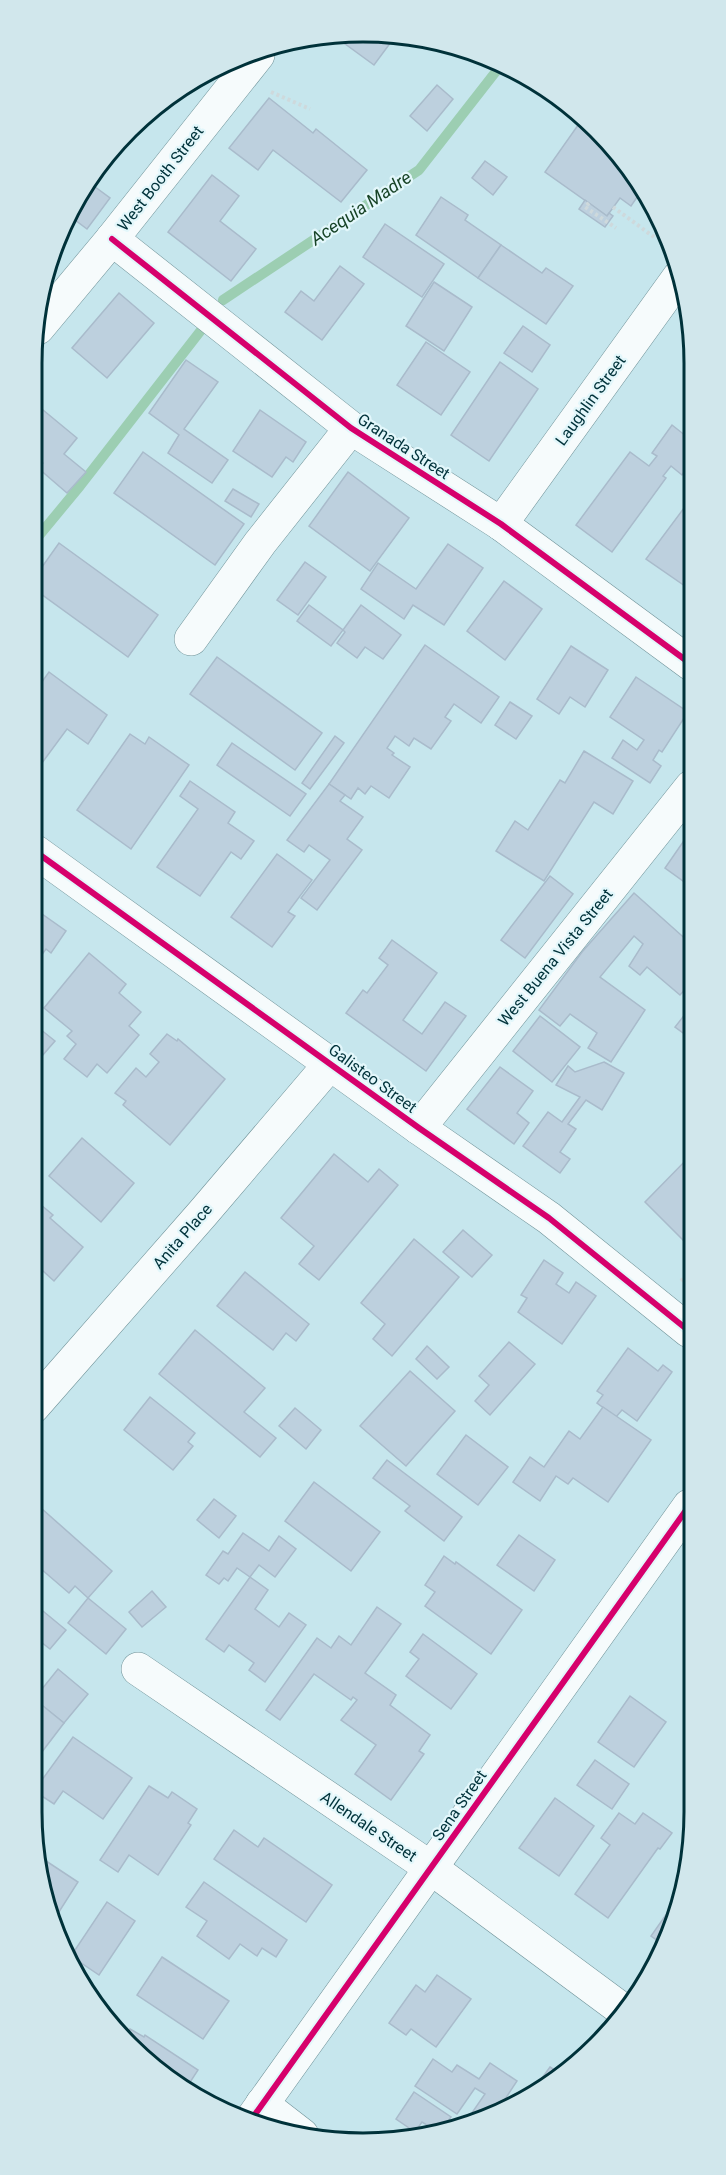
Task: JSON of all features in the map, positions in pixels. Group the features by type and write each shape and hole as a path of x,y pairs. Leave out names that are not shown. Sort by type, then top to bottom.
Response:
{"street":[{"name":"West Booth Street","path":"45,319 253,62"},
{"name":"Granada Street","path":"112,239 351,428 501,524 684,659"},
{"name":"Laughlin Street","path":"501,524 674,284"},
{"path":"191,639 254,551 351,428"},
{"name":"West Buena Vista Street","path":"419,1128 684,796"},
{"name":"Galisteo Street","path":"42,856 419,1128 549,1218 684,1327"},
{"name":"Anita Place","path":"42,1397 330,1064"},
{"name":"Sena Street","path":"256,2112 684,1513"},
{"name":"Allendale Street","path":"138,1669 431,1868 618,2007"},
{"path":"256,2112 270,2119"}],"path":[{"path":"266,90 310,109"},
{"path":"589,203 585,207 616,228"},
{"path":"613,207 654,237"},
{"path":"678,1284 684,1278"}],"building":[{"path":"344,43 390,44 374,65"},
{"path":"437,85 453,99 427,131 410,116"},
{"path":"269,98 313,133 316,129 367,170 341,202 273,150 258,170 229,148"},
{"path":"578,125 604,151 637,197 631,206 620,198 607,216 545,172"},
{"path":"485,161 507,177 493,195 472,178"},
{"path":"212,175 239,196 220,221 256,249 231,281 168,232"},
{"path":"95,187 110,198 87,229 75,220"},
{"path":"441,197 468,215 465,220 501,245 478,278 416,235"},
{"path":"585,200 607,216 609,213 613,216 605,227 579,209"},
{"path":"385,224 444,264 422,297 363,257"},
{"path":"501,245 542,273 546,268 573,286 546,324 478,278"},
{"path":"340,266 364,284 322,340 285,312 301,291 314,301"},
{"path":"434,282 472,307 444,351 406,326"},
{"path":"119,293 154,323 107,378 72,348"},
{"path":"523,326 550,345 532,372 504,353"},
{"path":"426,342 470,372 441,415 397,385"},
{"path":"186,360 218,382 184,429 228,460 212,483 168,453 179,435 149,413"},
{"path":"500,362 538,389 489,461 451,435"},
{"path":"42,409 77,438 64,454 86,472 67,493 42,471"},
{"path":"260,410 306,442 293,462 286,457 272,477 233,451"},
{"path":"672,425 684,434 684,472 682,475 671,466 663,476 666,478 612,552 576,525 630,452 649,466 657,456 652,453"},
{"path":"143,452 244,524 215,565 114,493"},
{"path":"348,472 409,518 370,571 309,526"},
{"path":"233,489 259,504 251,517 225,501"},
{"path":"684,508 684,585 646,559"},
{"path":"59,543 158,615 128,657 42,595 42,567"},
{"path":"448,544 483,568 444,625 413,605 404,619 361,589 378,563 416,589"},
{"path":"305,562 326,577 298,615 277,600"},
{"path":"504,581 542,609 505,660 467,631"},
{"path":"309,605 343,630 331,646 297,621"},
{"path":"361,605 401,635 383,659 365,647 357,658 337,643 345,632 343,630"},
{"path":"425,645 499,697 481,723 454,704 445,717 451,721 431,749 414,738 409,746 395,736 387,748 394,753 392,755 410,767 389,798 371,786 365,794 358,788 351,799 329,784"},
{"path":"571,646 608,670 585,707 570,697 559,714 537,699"},
{"path":"217,657 322,733 295,770 190,694"},
{"path":"49,672 107,715 88,744 67,729 42,763 42,682"},
{"path":"636,677 684,709 684,718 662,752 659,750 653,760 661,766 650,783 612,758 623,740 637,750 644,740 610,717"},
{"path":"510,702 532,716 516,739 495,725"},
{"path":"130,734 145,744 149,737 189,765 131,849 77,810"},
{"path":"335,736 344,743 310,789 302,783"},
{"path":"232,743 306,794 290,816 217,765"},
{"path":"584,751 633,781 613,814 594,802 544,881 496,851 515,821 528,830 560,780 565,783"},
{"path":"190,781 235,812 228,823 254,841 241,859 231,852 200,896 157,867 198,809 180,796"},
{"path":"329,784 345,795 340,801 363,817 347,839 362,850 317,910 301,898 330,860 309,845 304,852 287,840"},
{"path":"684,841 684,882 665,868"},
{"path":"277,854 312,880 288,912 295,916 272,947 231,917"},
{"path":"550,876 573,894 525,958 501,940"},
{"path":"634,893 684,938 684,991 680,995 647,967 640,975 629,966 643,944 634,936 600,977 645,1010 611,1062 588,1048 597,1033 570,1014 560,1026 539,1010 582,952"},
{"path":"42,914 66,931 51,953 46,949 42,954"},
{"path":"392,940 437,973 403,1020 422,1034 445,1002 466,1016 426,1071 346,1013 363,990 367,993 388,965 379,958"},
{"path":"89,953 126,984 119,993 141,1012 129,1026 139,1035 107,1073 97,1064 87,1077 64,1059 76,1044 67,1036 72,1031 44,1008"},
{"path":"540,1016 580,1047 552,1082 513,1051"},
{"path":"684,1016 684,1034 675,1027"},
{"path":"42,1031 55,1041 42,1056"},
{"path":"167,1034 177,1041 178,1039 225,1079 170,1145 123,1105 126,1101 115,1093 136,1068 146,1077 159,1062 150,1054"},
{"path":"604,1062 624,1073 602,1110 586,1100 568,1124 576,1129 560,1152 570,1159 560,1173 523,1146 548,1112 562,1122 580,1097 556,1085 568,1066 575,1072"},
{"path":"500,1067 533,1091 517,1113 529,1123 514,1144 467,1109"},
{"path":"82,1138 134,1183 101,1222 49,1176"},
{"path":"334,1154 368,1182 379,1169 398,1185 319,1280 299,1264 314,1246 281,1218"},
{"path":"684,1162 684,1241 645,1202"},
{"path":"42,1206 53,1215 50,1218 83,1247 54,1281 42,1270"},
{"path":"463,1230 492,1255 472,1277 443,1252"},
{"path":"414,1239 459,1277 392,1356 373,1339 385,1324 361,1303"},
{"path":"544,1260 563,1273 556,1284 569,1293 576,1282 596,1296 562,1344 518,1312 527,1298 521,1295"},
{"path":"245,1272 309,1324 296,1341 286,1333 273,1350 217,1306"},
{"path":"195,1330 265,1388 244,1412 276,1438 260,1457 159,1374"},
{"path":"509,1342 535,1364 490,1415 475,1401 489,1385 479,1376"},
{"path":"427,1346 449,1367 437,1379 416,1359"},
{"path":"628,1348 658,1371 663,1365 672,1372 637,1421 622,1410 616,1417 597,1403 603,1395 597,1391"},
{"path":"410,1371 455,1411 406,1466 360,1426"},
{"path":"150,1397 195,1433 188,1442 193,1446 173,1470 124,1430"},
{"path":"603,1407 651,1440 608,1502 573,1478 568,1484 556,1476 540,1501 513,1482 530,1457 544,1467 569,1431 580,1439"},
{"path":"295,1408 321,1430 306,1449 279,1426"},
{"path":"466,1435 508,1467 478,1505 437,1474"},
{"path":"387,1460 462,1517 444,1541 405,1511 410,1506 373,1478"},
{"path":"314,1482 380,1532 351,1571 285,1521"},
{"path":"214,1499 236,1516 219,1538 197,1520"},
{"path":"42,1509 112,1571 88,1598 75,1586 69,1593 42,1570"},
{"path":"243,1533 269,1551 279,1536 296,1549 275,1577 259,1565 250,1577 237,1568 228,1581 224,1578 219,1584 206,1575 223,1551 228,1554"},
{"path":"519,1535 555,1560 534,1591 497,1565"},
{"path":"444,1556 455,1564 456,1562 522,1610 491,1654 425,1606 435,1592 425,1585"},
{"path":"250,1577 268,1590 255,1609 279,1627 289,1613 306,1625 265,1682 249,1670 254,1663 229,1645 224,1652 206,1639"},
{"path":"152,1591 166,1607 142,1627 129,1612"},
{"path":"88,1598 126,1629 106,1654 68,1623"},
{"path":"377,1607 401,1624 365,1673 396,1695 390,1705 430,1735 419,1751 424,1754 391,1800 355,1774 376,1745 341,1720 357,1700 353,1697 351,1700 314,1674 280,1720 266,1710 317,1638 331,1648 339,1636 351,1645"},
{"path":"42,1610 66,1630 50,1649 42,1643"},
{"path":"423,1634 477,1674 451,1709 406,1676 419,1659 410,1652"},
{"path":"58,1669 88,1694 64,1723 42,1705 42,1689"},
{"path":"630,1696 666,1722 634,1767 598,1742"},
{"path":"42,1705 64,1723 42,1752"},
{"path":"73,1737 132,1778 103,1819 63,1791 54,1804 42,1796 42,1780"},
{"path":"595,1760 629,1784 612,1809 577,1785"},
{"path":"149,1786 168,1798 172,1792 197,1809 188,1823 191,1825 158,1875 129,1855 118,1872 100,1860"},
{"path":"555,1798 594,1826 559,1876 519,1848"},
{"path":"619,1813 635,1824 643,1813 672,1833 660,1849 658,1848 608,1918 575,1894 610,1845 601,1838"},
{"path":"234,1830 258,1847 264,1838 332,1885 306,1922 214,1859"},
{"path":"46,1861 78,1882 58,1913"},
{"path":"204,1882 287,1940 276,1957 262,1948 257,1956 240,1944 229,1959 197,1936 207,1921 186,1907"},
{"path":"107,1902 135,1921 99,1975 79,1962 74,1952"},
{"path":"668,1912 657,1940 651,1936"},
{"path":"162,1957 229,2001 203,2039 137,1995"},
{"path":"437,1975 471,1999 436,2047 411,2029 406,2035 389,2023 416,1985 425,1992"},
{"path":"130,2029 144,2037 145,2035 198,2070 190,2082 151,2053 129,2031"},
{"path":"433,2059 452,2072 457,2065 479,2079 490,2063 517,2081 504,2100 471,2114 485,2094 475,2088 457,2114 415,2086"},
{"path":"550,2067 554,2070 542,2079"},
{"path":"414,2092 451,2117 448,2121 429,2126 422,2122 418,2128 411,2129 396,2119"}],"waterway":[{"name":"Acequia Madre","path":"223,300 419,170 496,71"},
{"name":"Acequia Madre","path":"42,532 202,329"}],"cycle path":[{"path":"112,239 351,428 501,524 684,659"},
{"path":"42,856 419,1128 549,1218 684,1327"},
{"path":"255,2114 684,1513"}]}
